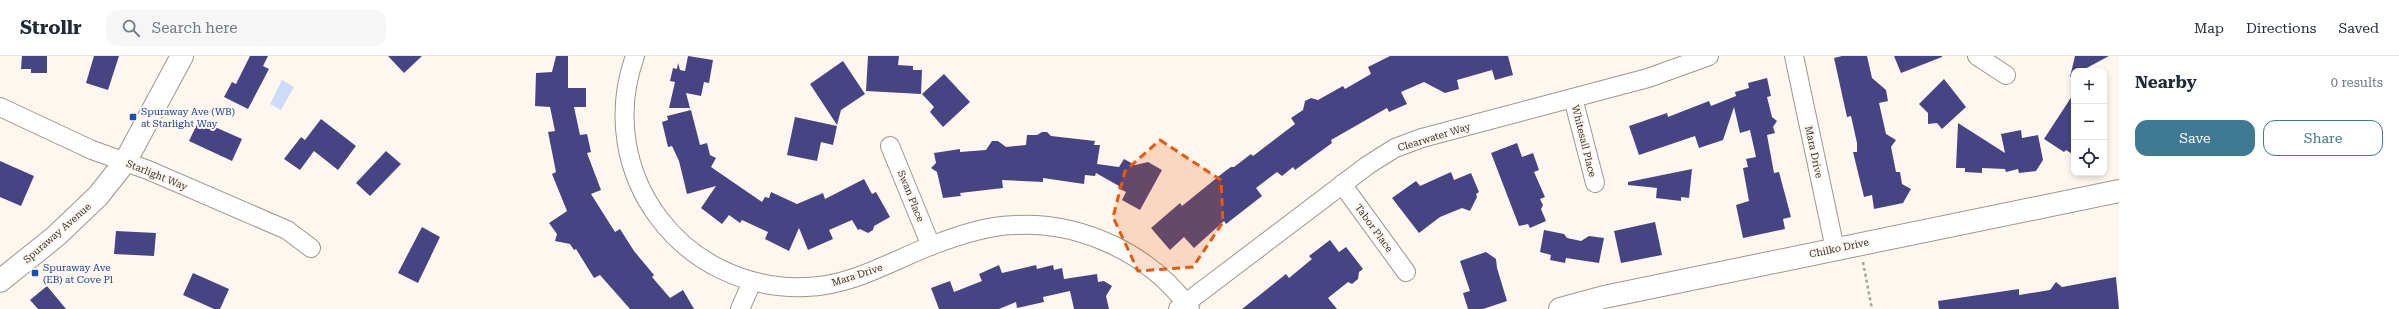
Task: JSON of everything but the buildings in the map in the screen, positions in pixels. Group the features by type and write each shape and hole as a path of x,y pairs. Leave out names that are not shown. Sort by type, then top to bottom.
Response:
{"street":[{"name":"Spuraway Avenue","path":"0,281 75,219 98,196 125,162 182,56"},
{"name":"Mara Drive","path":"635,56 625,96 625,128 630,161 645,197 667,229 685,247 718,269 752,282 793,287 836,283 865,274 931,246 975,231 1002,226 1026,225 1063,228 1094,237 1129,254 1150,268 1185,307"},
{"name":"Clearwater Way","path":"1185,307 1342,184 1382,156 1408,143 1660,74 1710,56"},
{"name":"Mara Drive","path":"1794,56 1835,249"},
{"path":"1978,56 2006,75"},
{"name":"Whitesail Place","path":"1573,98 1595,183"},
{"name":"Starlight Way","path":"0,107 92,150 125,162 287,230 311,248"},
{"name":"Swan Place","path":"890,146 931,246"},
{"name":"Tabor Place","path":"1342,184 1406,272"},
{"name":"Chilko Drive","path":"1560,309 1604,297 2119,191"},
{"path":"740,309 752,282"}],"path":[{"path":"1863,259 1872,309"}],"highlighted area":[{"path":"1160,140 1221,180 1223,222 1193,267 1138,271 1113,217 1125,171"}],"water":[{"path":"282,80 294,87 281,110 270,104"}],"place":[{"name":"Spuraway Ave (WB) at Starlight Way","path":"133,117"},
{"name":"Spuraway Ave (EB) at Cove Pl","path":"35,273"}]}
